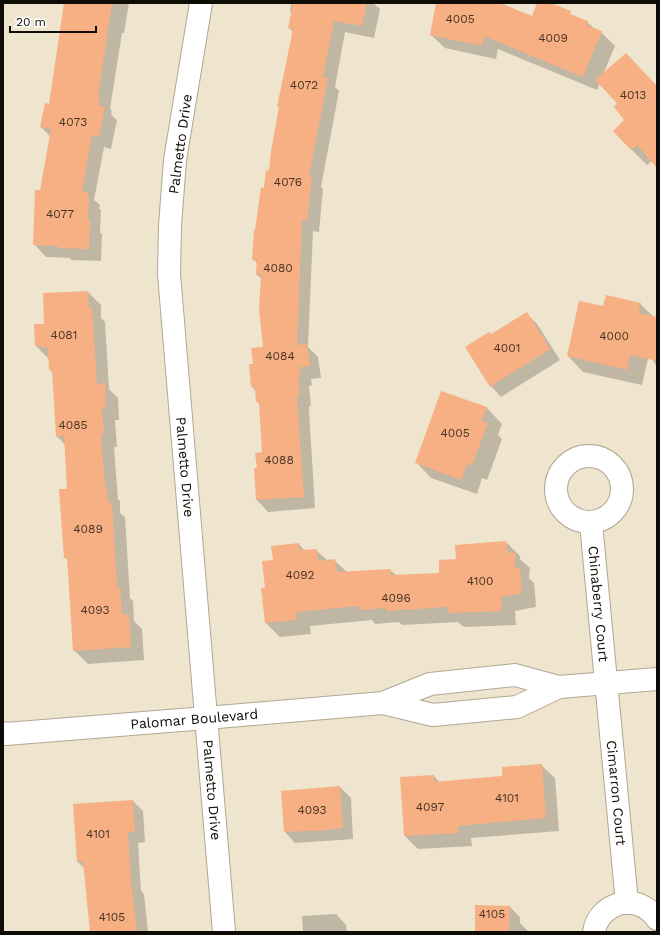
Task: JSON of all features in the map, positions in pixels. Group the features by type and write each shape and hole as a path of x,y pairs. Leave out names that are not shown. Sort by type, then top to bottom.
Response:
{"street":[{"name":"Palmetto Drive","path":"201,3 175,160 170,226 169,274 224,932"},
{"name":"Chinaberry Court","path":"591,523 606,683"},
{"name":"Palomar Boulevard","path":"4,734 383,703 430,684 515,675 559,687 657,679"},
{"name":"Cimarron Court","path":"606,683 627,903"},
{"name":"Palomar Boulevard","path":"383,703 432,715 517,707 559,687"},
{"path":"594,932 595,925 602,914 614,906 627,903 640,905 652,912 657,919"}],"building":[{"path":"64,3 112,3 98,97 100,98 99,106 105,107 99,137 92,135 82,192 88,192 87,196 89,197 89,249 58,248 58,246 33,245 35,190 40,190 51,129 40,127 45,103 49,104"},
{"path":"293,3 367,3 362,26 334,21 323,77 328,78 309,176 312,177 307,221 302,220 297,345 307,344 310,366 300,367 301,374 298,374 300,394 298,394 297,398 304,497 256,500 254,468 257,468 255,453 262,452 259,402 256,402 255,387 251,387 249,364 253,364 251,348 263,347 259,309 261,275 256,275 257,260 252,260 254,230 261,187 264,188 266,170 269,171 279,107 277,107 293,29 288,28"},
{"path":"436,3 500,3 532,16 537,3 551,3 571,11 570,14 588,21 586,25 602,31 583,77 484,36 482,46 430,35"},
{"path":"626,53 657,86 657,168 637,145 631,150 613,131 624,120 614,107 617,103 595,80"},
{"path":"88,291 89,308 92,308 97,384 105,383 106,407 102,407 104,434 101,434 105,487 107,487 108,503 112,503 117,587 120,587 122,615 129,614 131,647 73,651 67,558 64,558 59,489 67,489 64,436 56,437 52,370 49,370 48,348 35,346 34,324 44,324 43,293"},
{"path":"606,295 641,303 638,313 657,317 657,361 630,355 627,370 567,356 579,301 603,306"},
{"path":"527,312 550,349 490,387 465,347 489,332 491,334"},
{"path":"441,391 487,407 482,421 488,423 472,465 467,464 461,480 415,463"},
{"path":"506,541 508,553 516,553 514,567 520,568 522,593 501,597 502,611 448,613 448,607 386,611 386,608 360,610 360,606 296,612 297,620 265,623 261,588 265,588 262,561 273,560 271,546 299,543 300,550 317,549 318,561 335,559 337,572 391,569 391,575 439,573 439,560 456,559 455,545"},
{"path":"542,764 546,818 458,826 459,833 404,836 400,777 434,775 434,782 502,776 502,767"},
{"path":"340,786 343,828 284,832 281,791"},
{"path":"133,800 135,832 128,832 131,882 137,932 90,932 83,862 77,862 73,804"},
{"path":"475,905 510,906 509,932 475,932"}]}
